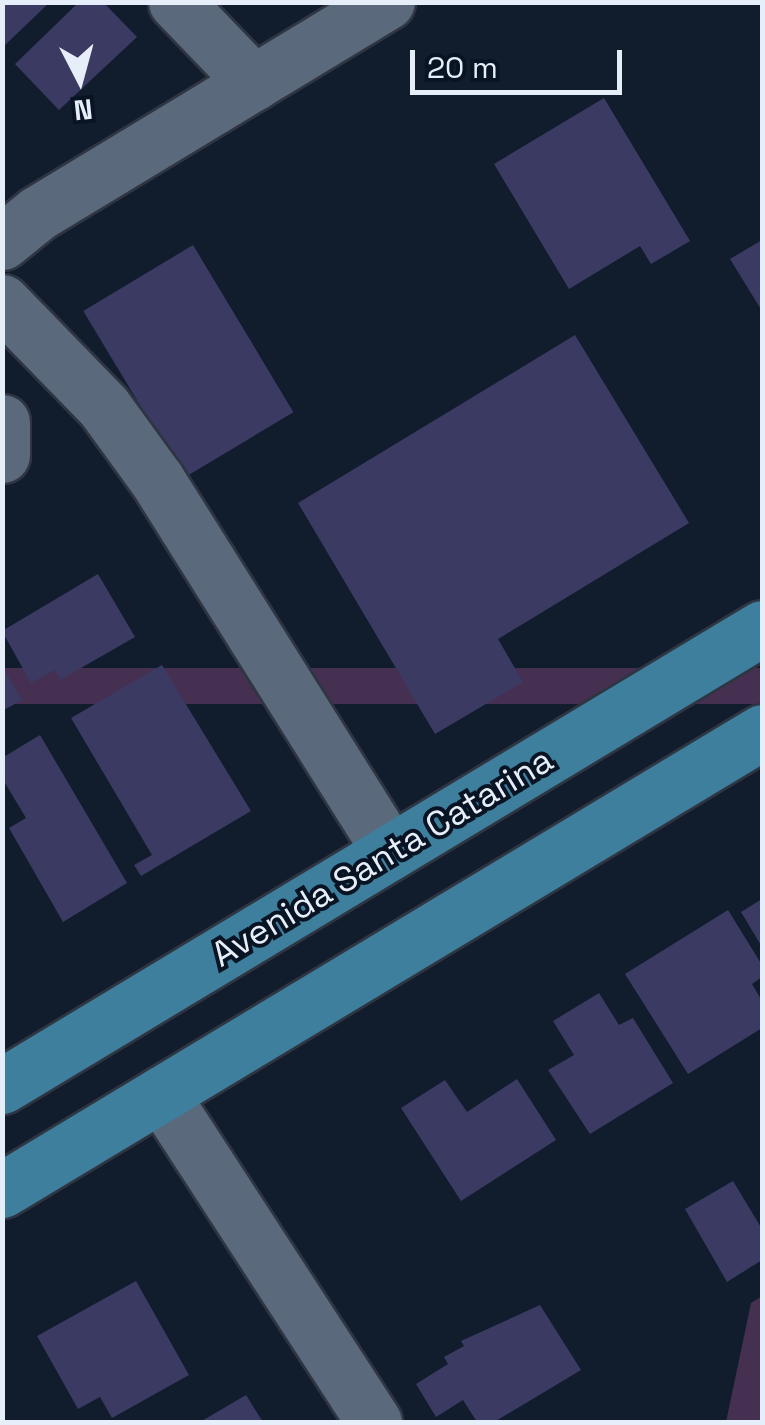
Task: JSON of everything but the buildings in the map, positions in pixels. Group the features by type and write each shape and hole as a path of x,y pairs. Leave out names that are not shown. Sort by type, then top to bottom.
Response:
{"main road":[{"name":"Avenida Santa Catarina","path":"2,1086 762,628"},
{"path":"2,1190 762,732"}],"street":[{"path":"176,2 254,83"},
{"path":"2,242 38,213 387,2"},
{"path":"2,302 104,407 157,480 390,852"},
{"path":"2,422 2,455"},
{"path":"161,1094 374,1422"}],"shaded area":[{"path":"2,668 762,668 762,704 2,704"},
{"path":"762,1296 762,1422 726,1422 751,1303"}]}
